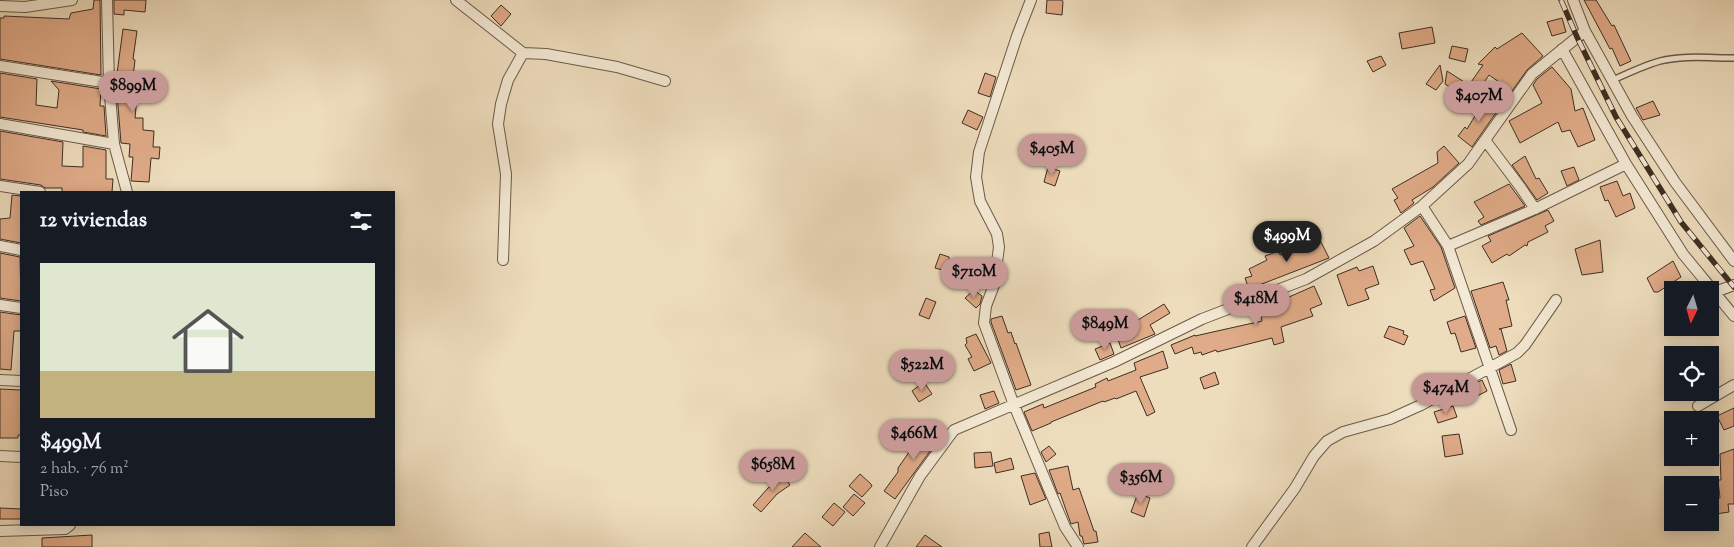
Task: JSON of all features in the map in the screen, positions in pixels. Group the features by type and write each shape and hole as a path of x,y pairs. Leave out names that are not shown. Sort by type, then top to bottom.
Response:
{"street":[{"path":"0,6 25,7 72,0"},
{"path":"107,0 109,83 114,144 127,191"},
{"path":"456,0 523,53 546,54 617,67 665,81"},
{"path":"1031,0 1017,36 979,152 976,177 980,201 997,234 998,248 994,285 986,306 984,323 1014,405 1065,527 1078,547"},
{"path":"1573,0 1585,31 1632,116 1675,182 1734,261"},
{"path":"880,547 920,476 954,430 1114,362 1202,319 1306,278 1374,241 1422,206 1468,164 1532,74 1585,31"},
{"path":"1562,49 1626,164 1683,254 1706,281"},
{"path":"503,260 506,174 498,124 501,104 508,80 523,53"},
{"path":"0,66 109,83"},
{"path":"0,124 114,144"},
{"path":"1485,140 1535,209"},
{"path":"1448,246 1535,209 1626,164"},
{"path":"0,186 33,191"},
{"path":"1422,206 1448,246 1511,430"},
{"path":"0,246 20,250"},
{"path":"1719,291 1734,285"},
{"path":"1719,297 1734,316"},
{"path":"1252,547 1295,488 1314,456 1327,441 1343,432 1398,415 1517,353 1525,345 1556,300"},
{"path":"0,305 20,308"},
{"path":"0,380 20,381"},
{"path":"1698,406 1734,385"},
{"path":"0,456 20,457"},
{"path":"0,531 65,529 69,526"}],"lane":[{"path":"1613,80 1643,66 1662,60 1734,58"}],"building":[{"path":"94,0 100,0 101,75 0,59 0,18 4,18 4,16 69,19 71,13 93,9"},
{"path":"114,0 146,0 145,12 124,10 124,15 114,14"},
{"path":"1047,0 1062,0 1062,15 1046,13"},
{"path":"1584,0 1596,0 1612,26 1614,25 1631,61 1620,66 1612,48 1610,49"},
{"path":"501,5 511,14 501,26 491,16"},
{"path":"1562,18 1566,32 1552,36 1547,22"},
{"path":"1432,27 1435,43 1402,49 1399,33"},
{"path":"123,29 137,31 133,59 135,60 133,77 139,77 135,118 143,118 143,130 154,131 153,147 160,147 159,159 151,158 149,182 131,181 133,157 129,157 130,144 121,143 116,81"},
{"path":"1522,33 1543,56 1527,70 1512,91 1489,75 1473,99 1467,99 1445,84 1447,71 1469,85 1483,65 1478,64 1495,47 1497,49"},
{"path":"1452,46 1468,49 1465,62 1449,58"},
{"path":"1381,56 1386,65 1373,72 1367,61"},
{"path":"1440,65 1443,81 1436,90 1426,84"},
{"path":"1552,67 1571,89 1575,111 1583,108 1595,140 1578,147 1570,130 1562,132 1558,122 1520,143 1509,121 1542,103 1533,85 1537,79"},
{"path":"0,73 37,79 36,105 57,108 59,90 51,81 101,89 100,106 104,106 106,136 83,132 83,130 0,117"},
{"path":"985,73 996,77 990,97 978,93"},
{"path":"1486,98 1500,107 1472,147 1458,136 1465,127 1467,129"},
{"path":"1653,101 1660,115 1643,120 1636,108"},
{"path":"968,110 983,117 977,130 962,123"},
{"path":"0,131 63,142 62,166 83,167 83,146 106,150 106,179 113,179 112,191 62,191 62,188 45,188 41,185 0,179"},
{"path":"1444,146 1459,163 1433,187 1412,200 1414,203 1401,213 1394,200 1398,198 1392,189 1438,163 1437,152"},
{"path":"1525,156 1536,179 1539,178 1548,193 1537,200 1512,165"},
{"path":"1048,167 1060,171 1055,186 1044,182"},
{"path":"1574,167 1579,180 1567,186 1561,171"},
{"path":"1617,181 1623,196 1630,193 1635,208 1616,217 1608,200 1605,201 1600,187"},
{"path":"1509,184 1525,206 1481,225 1478,221 1484,217 1474,202"},
{"path":"12,195 20,196 20,243 0,239 0,219 10,218"},
{"path":"1548,210 1554,221 1545,226 1548,232 1528,242 1527,246 1525,245 1509,256 1507,254 1492,263 1482,246 1491,241 1488,236"},
{"path":"1420,216 1441,247 1455,288 1434,301 1430,290 1435,289 1423,261 1411,265 1404,250 1414,246 1404,228"},
{"path":"1319,238 1329,258 1249,289 1245,278 1252,276 1249,269 1267,260 1265,256 1279,251 1280,255"},
{"path":"1600,240 1603,272 1582,275 1575,249"},
{"path":"0,253 20,257 20,301 0,298"},
{"path":"940,254 949,257 949,272 935,268"},
{"path":"1673,261 1681,277 1675,281 1664,281 1664,288 1658,292 1654,292 1647,278"},
{"path":"1373,266 1379,284 1365,289 1369,299 1348,306 1337,275 1357,267 1359,271"},
{"path":"1503,282 1509,300 1506,300 1512,326 1499,329 1501,329 1507,351 1499,355 1496,346 1490,348 1471,291"},
{"path":"1314,286 1322,304 1310,309 1313,316 1281,327 1284,342 1274,345 1272,338 1217,352 1216,350 1202,355 1201,352 1194,354 1192,347 1175,354 1171,345 1195,335 1262,321 1260,313 1277,309 1274,300 1288,295 1289,297"},
{"path":"974,290 982,296 980,304 976,308 965,298"},
{"path":"926,298 936,302 929,319 919,315"},
{"path":"1164,304 1170,313 1150,325 1155,334 1121,348 1117,337 1137,329 1133,323"},
{"path":"0,312 20,315 20,331 14,331 11,370 0,369"},
{"path":"1002,316 1008,333 1011,332 1016,343 1031,385 1016,390 991,322 991,319"},
{"path":"1465,316 1476,348 1461,352 1455,333 1451,334 1447,322"},
{"path":"1389,326 1404,331 1403,334 1408,336 1404,345 1384,337"},
{"path":"976,334 991,363 974,371 968,359 972,357 965,345 967,343 966,338"},
{"path":"1110,343 1114,354 1100,360 1095,349"},
{"path":"1163,351 1168,368 1140,377 1155,412 1147,416 1136,391 1116,399 1103,401 1032,431 1024,412 1043,404 1044,408 1096,387 1095,384 1107,378 1108,381 1136,370 1134,363"},
{"path":"1511,364 1516,381 1503,384 1499,370"},
{"path":"1215,372 1219,384 1204,389 1200,378"},
{"path":"1482,380 1487,391 1475,397 1470,386"},
{"path":"924,382 932,394 919,402 912,391"},
{"path":"0,389 20,390 20,435 18,435 18,438 0,438"},
{"path":"994,391 999,403 985,409 980,395"},
{"path":"1453,406 1457,417 1438,423 1434,412"},
{"path":"1734,408 1734,426 1724,430 1719,420 1719,415"},
{"path":"932,424 944,432 895,499 884,491 919,438 922,438"},
{"path":"1459,434 1463,454 1445,457 1442,436"},
{"path":"1049,446 1056,454 1046,462 1041,452"},
{"path":"1734,449 1734,504 1728,504 1729,512 1719,514 1719,480 1721,480 1720,454"},
{"path":"991,452 993,466 975,468 974,453"},
{"path":"1011,458 1014,469 996,473 994,463"},
{"path":"1068,466 1073,490 1079,488 1094,531 1096,531 1098,542 1084,544 1082,536 1080,536 1078,522 1071,524 1060,493 1058,494 1049,470"},
{"path":"792,472 795,475 788,482 790,485 777,494 761,512 753,505 768,488"},
{"path":"1035,473 1046,499 1030,505 1021,476"},
{"path":"860,474 872,486 862,497 849,486"},
{"path":"1138,493 1150,498 1144,517 1131,512"},
{"path":"854,494 865,503 853,516 843,507"},
{"path":"834,503 845,512 833,526 822,517"},
{"path":"0,508 20,509 20,519 0,519"},
{"path":"1049,532 1052,547 1040,547 1039,534"},
{"path":"805,533 821,547 792,547"},
{"path":"92,535 92,547 42,547 42,538"},
{"path":"925,535 942,547 916,547"}],"railway":[{"path":"1561,0 1616,117 1681,222 1734,287"}]}
